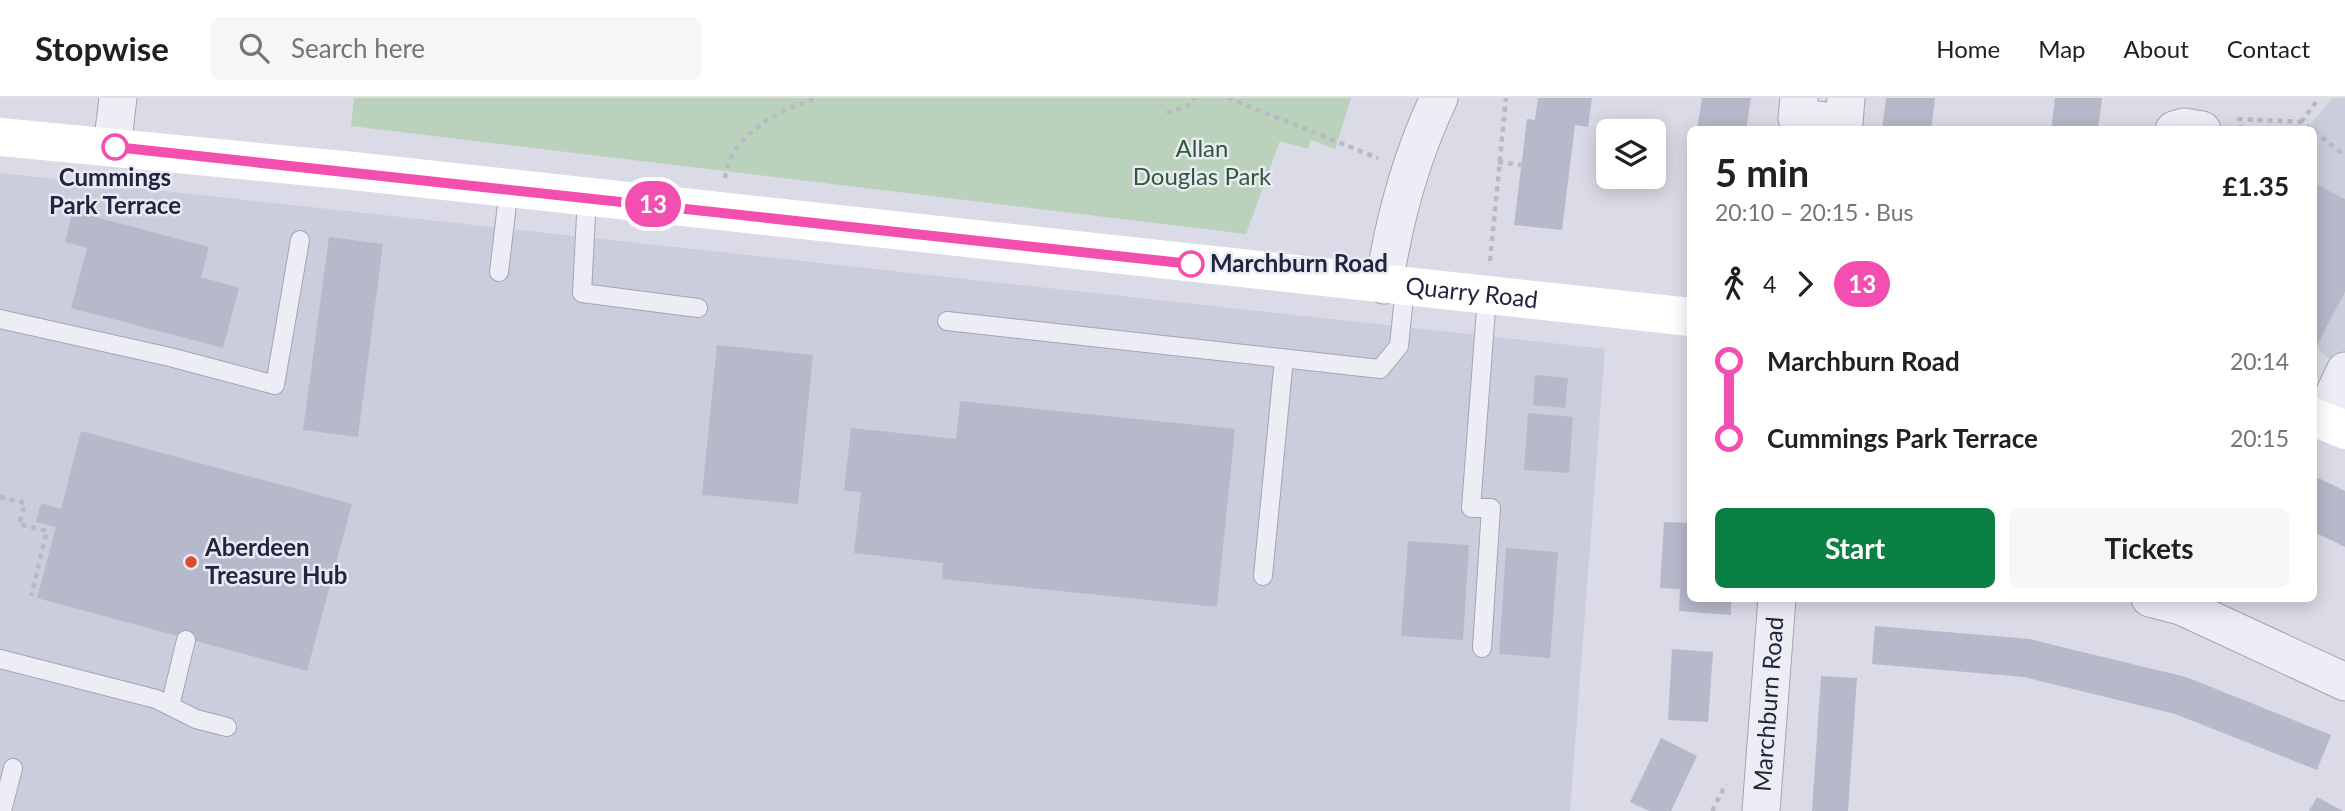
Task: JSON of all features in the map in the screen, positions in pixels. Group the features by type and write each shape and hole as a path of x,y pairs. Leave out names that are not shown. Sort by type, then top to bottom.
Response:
{"street":[{"path":"112,147 118,98"},
{"path":"1394,286 1393,224 1408,170 1439,98"},
{"path":"1799,98 1797,118 1844,123 1846,98"},
{"name":"Quarry Road","path":"0,137 587,196 721,213 1687,317"},
{"path":"2327,422 2345,371"},
{"name":"Marchburn Road","path":"1761,811 1777,602"},
{"path":"2166,602 2181,606 2345,682"}],"lane":[{"path":"499,272 509,188"},
{"path":"587,196 582,293 698,308"},
{"path":"0,319 170,357 275,385 300,240"},
{"path":"947,321 1380,369 1399,346 1394,286"},
{"path":"1482,648 1491,508 1471,508 1487,296"},
{"path":"1263,576 1284,358"},
{"path":"170,706 186,640"},
{"path":"0,659 156,699 197,719 227,727"},
{"path":"2,811 13,768"}],"path":[{"path":"721,213 730,158 747,138 776,114 817,98"},
{"path":"1167,113 1188,106 1195,98"},
{"path":"1228,98 1408,170"},
{"path":"1487,296 1506,98"},
{"path":"2298,126 2319,98"},
{"path":"2241,126 2239,119 2302,122 2307,126"},
{"path":"2317,134 2345,156"},
{"path":"1498,162 1521,165"},
{"path":"0,497 25,503 19,524 47,531 31,596"}],"shaded area":[{"path":"2332,98 2345,98 2345,199 2317,185 2317,126 2309,126"},
{"path":"0,173 1605,349 1570,811 0,811"},
{"path":"2345,292 2345,374 2317,345"}],"green space":[{"name":"Allan Douglas Park","path":"354,98 1351,98 1335,149 1311,140 1308,149 1280,141 1246,234 351,126"}],"building":[{"path":"1538,98 1592,98 1588,127 1575,125 1562,230 1514,225 1527,119 1535,120"},
{"path":"1702,98 1751,98 1747,126 1698,126"},
{"path":"1886,98 1935,98 1932,126 1882,126"},
{"path":"2055,98 2102,98 2098,126 2052,126"},
{"path":"2317,185 2345,199 2345,292 2317,345"},
{"path":"73,211 209,247 201,277 239,288 223,348 71,308 87,248 65,242"},
{"path":"329,237 383,244 358,437 303,430"},
{"path":"717,345 813,355 798,504 702,495"},
{"path":"1535,375 1568,378 1565,408 1533,405"},
{"path":"960,401 1235,429 1217,607 942,579 943,563 854,553 861,492 844,491 851,428 956,439"},
{"path":"1528,413 1573,417 1569,473 1524,470"},
{"name":"Aberdeen Treasure Hub","path":"81,431 352,504 307,671 37,598 56,527 36,522 41,503 61,509"},
{"path":"2317,477 2345,491 2345,547 2317,533"},
{"path":"1664,522 1687,523 1687,602 1731,602 1731,615 1679,611 1680,589 1660,588"},
{"path":"1408,541 1469,545 1463,640 1401,636"},
{"path":"1506,548 1558,552 1550,658 1499,654"},
{"path":"1875,626 2030,639 2186,677 2331,735 2317,770 2175,714 2024,677 1872,664"},
{"path":"1672,649 1713,652 1708,722 1668,720"},
{"path":"1821,676 1857,678 1848,811 1812,811"},
{"path":"1661,738 1697,756 1671,811 1649,811 1630,802"},
{"path":"2317,797 2343,811 2309,811"}],"bus line":[{"name":"13","path":"115,147 587,196 1191,264"}],"place":[{"name":"Cummings Park Terrace","path":"115,147"},
{"name":"Marchburn Road","path":"1191,264"},
{"name":"Aberdeen Treasure Hub","path":"191,562"}]}
